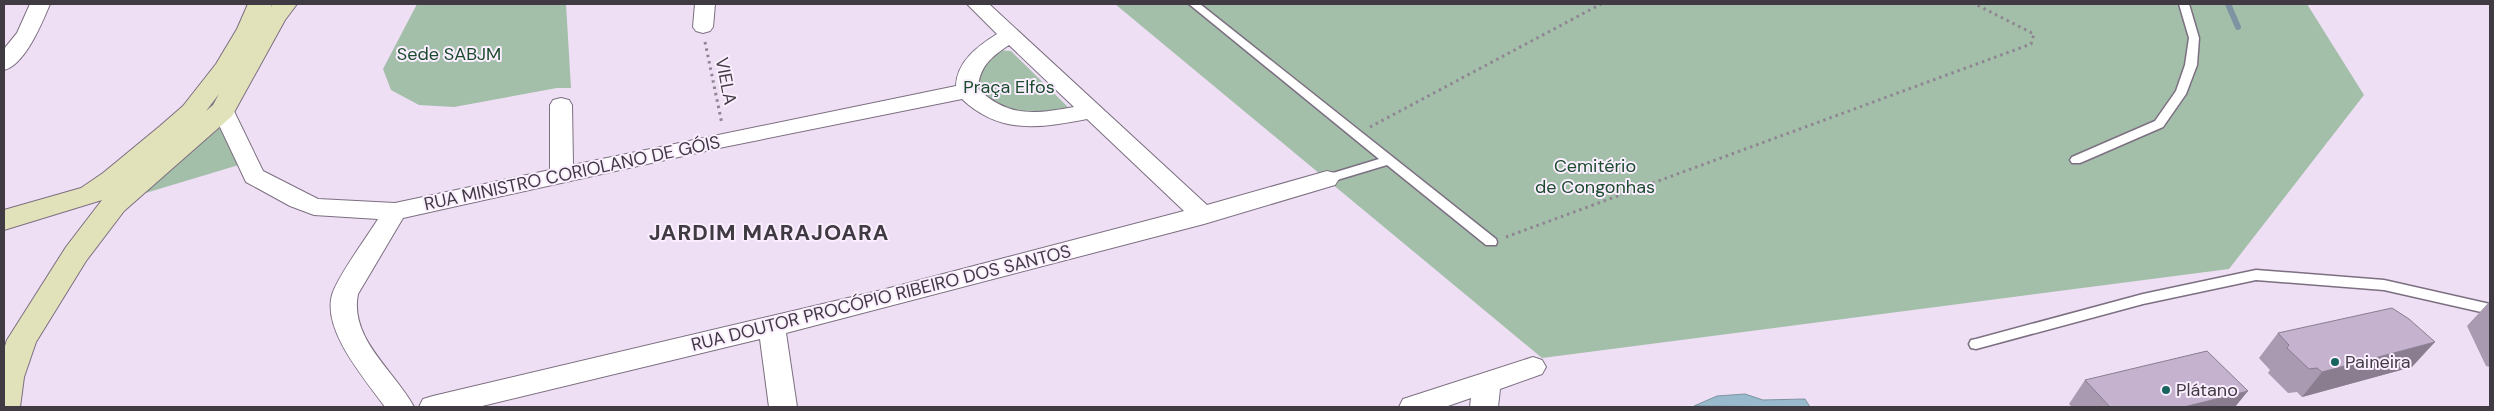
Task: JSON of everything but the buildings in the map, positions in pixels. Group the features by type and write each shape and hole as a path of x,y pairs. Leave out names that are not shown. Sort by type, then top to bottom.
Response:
{"street":[{"path":"4,63 27,34 40,4"},
{"path":"4,220 69,203 95,193 210,108 239,46 256,17 260,4"},
{"path":"4,407 9,378 22,340 76,254 114,204 210,108 285,4"},
{"path":"703,27 705,4"},
{"path":"977,4 1204,216"},
{"path":"1011,34 977,58 969,70 967,91 992,113 1020,121 1093,111"},
{"name":"RUA MINISTRO CORIOLANO DE GÓIS","path":"210,108 254,176 314,207 336,210 395,211 724,140 967,91"},
{"path":"562,105 562,175"},
{"name":"RUA DOUTOR PROCÓPIO RIBEIRO DOS SANTOS","path":"433,407 772,328 1204,216 1327,180"},
{"path":"395,211 345,293 343,304 345,320 354,339 400,407"},
{"path":"772,328 784,407"},
{"path":"1413,407 1486,395 1533,367"}],"lane":[{"path":"1194,4 1491,242"},
{"path":"2076,160 2159,124 2182,91 2191,65 2194,38 2184,4"},
{"path":"1327,180 1389,160"},
{"path":"1976,344 2143,298 2256,275 2384,285 2490,309"}],"path":[{"path":"1357,134 1601,4"},
{"path":"1491,242 2031,44 2034,34 1975,4"},
{"name":"VIELA","path":"703,27 724,140"}],"green space":[{"name":"Sede SABJM","path":"417,4 566,4 571,88 557,88 454,107 419,105 391,90 383,69"},
{"name":"Cemitério de Congonhas","path":"1115,4 2307,4 2364,95 2229,269 1542,358"},
{"name":"Praça Elfos","path":"998,50 1011,51 1070,109 1013,116 977,94 974,69"},
{"path":"222,126 242,164 139,195"}],"water":[{"path":"1745,394 1763,400 1805,399 1810,407 1694,406 1717,396"}],"waterway":[{"path":"2228,4 2238,27"}],"place":[{"name":"Paineira","path":"2335,362"},
{"name":"Plátano","path":"2166,390"}],"district":[{"name":"JARDIM MARAJOARA","path":"769,232"}]}
